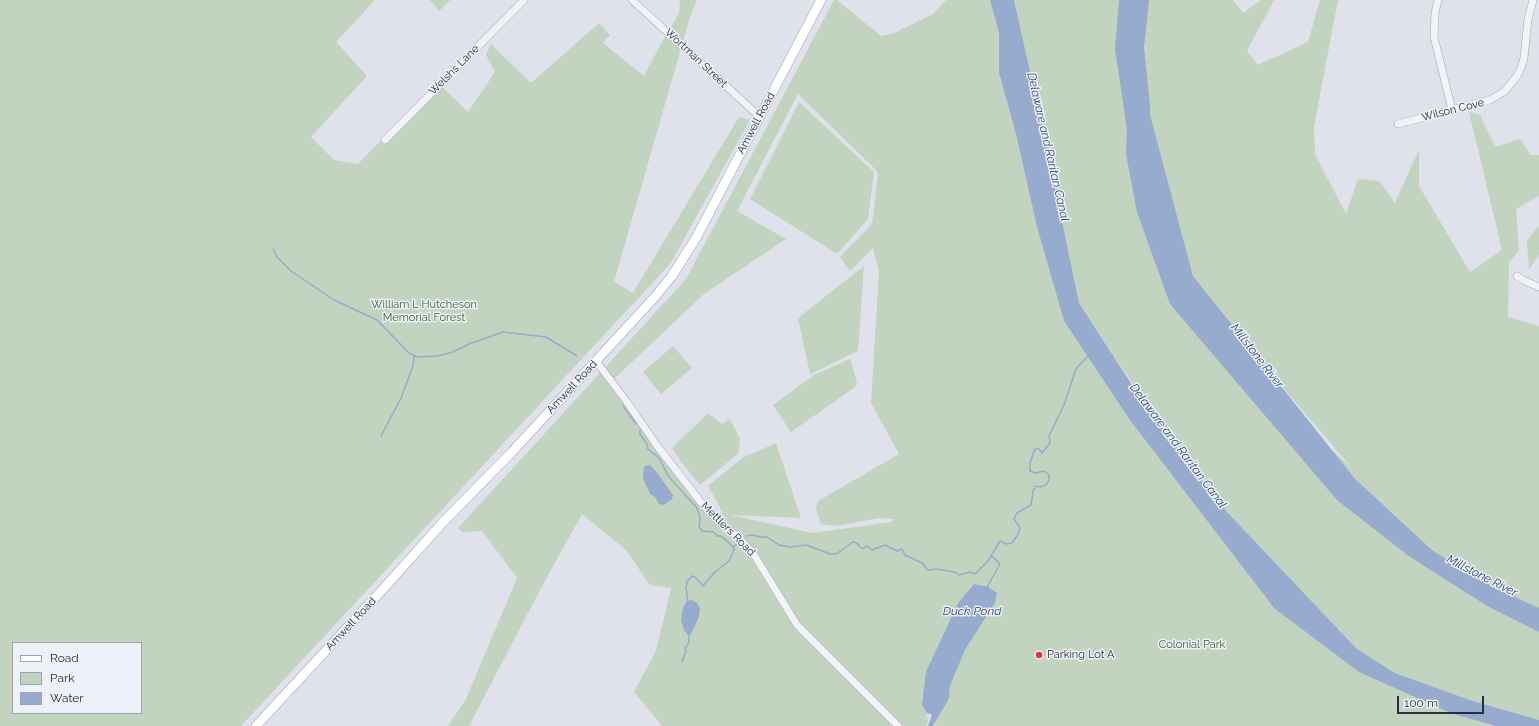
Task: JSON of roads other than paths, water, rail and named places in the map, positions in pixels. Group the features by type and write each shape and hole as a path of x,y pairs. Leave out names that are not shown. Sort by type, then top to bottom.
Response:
{"main road":[{"name":"Amwell Road","path":"256,726 445,520 511,453 596,361 653,299 680,265 760,118 821,0"}],"street":[{"name":"Welshs Lane","path":"385,140 524,0"},
{"name":"Wortman Street","path":"632,0 760,118"},
{"path":"1438,0 1435,13 1434,37 1452,110"},
{"name":"Wilson Cove","path":"1398,124 1490,100 1505,91 1517,76 1524,58 1528,19 1533,0"},
{"path":"1517,276 1539,287"},
{"name":"Mettlers Road","path":"596,361 658,447 703,505 753,553 797,625 898,726"}],"water":[{"path":"990,0 1014,0 1042,124 1079,303 1151,414 1226,511 1357,649 1395,673 1470,700 1539,720 1539,726 1496,726 1453,714 1359,672 1274,608 1129,419 1064,321 1037,227 1016,134 999,73 999,33"},
{"path":"1119,0 1149,0 1144,48 1150,115 1193,276 1355,479 1433,551 1493,587 1539,608 1539,632 1489,607 1410,557 1337,500 1170,304 1137,212 1126,154 1127,130 1115,49"},
{"path":"650,465 673,495 672,499 664,505 659,504 655,497 650,494 643,479 644,466"},
{"name":"Duck Pond","path":"974,584 988,587 997,593 995,603 965,650 950,686 949,698 933,726 928,726 932,715 927,713 922,705 926,672 958,603"},
{"path":"692,600 698,604 700,608 699,617 691,634 688,635 684,630 681,620 683,607 687,601"}],"waterway":[{"path":"273,249 277,257 291,271 334,300 377,320 409,353 417,357 438,356 453,352 469,344 503,332 546,337 577,356"},
{"path":"381,436 401,398 413,366 414,356"},
{"path":"746,536 752,535 767,537 779,545 790,547 806,545 830,554 836,554 853,542 857,543 863,549 866,546 872,550 885,545 897,551 902,549 905,555 922,563 928,570 936,569 955,572 959,575 970,572 975,574 988,561 1000,541 1007,544 1012,543 1020,528 1014,519 1017,513 1031,505 1033,491 1036,486 1040,487 1046,485 1049,480 1049,475 1044,471 1035,473 1030,471 1030,463 1035,449 1039,449 1042,453 1050,443 1049,436 1064,405 1076,369 1088,356"},
{"path":"623,406 636,424"},
{"path":"640,430 640,434 647,444 648,449 659,458 669,477 697,508 700,518 699,527 702,531 714,532 717,536 721,536 733,547 737,544"},
{"path":"688,602 686,583 692,576 695,577 703,586 715,572 729,561 734,550 733,547"},
{"path":"987,587 1000,564 991,555"},
{"path":"682,662 686,651 685,649 689,642 689,634"}],"place":[{"name":"Parking Lot A","path":"1039,655"}],"water label":[{"name":"Delaware and Raritan Canal","path":"1048,147"},
{"name":"Millstone River","path":"1257,356"},
{"name":"Delaware and Raritan Canal","path":"1178,446"},
{"name":"Millstone River","path":"1482,576"}],"park label":[{"name":"William L Hutcheson Memorial Forest","path":"424,311"},
{"name":"Colonial Park","path":"1192,645"}]}
